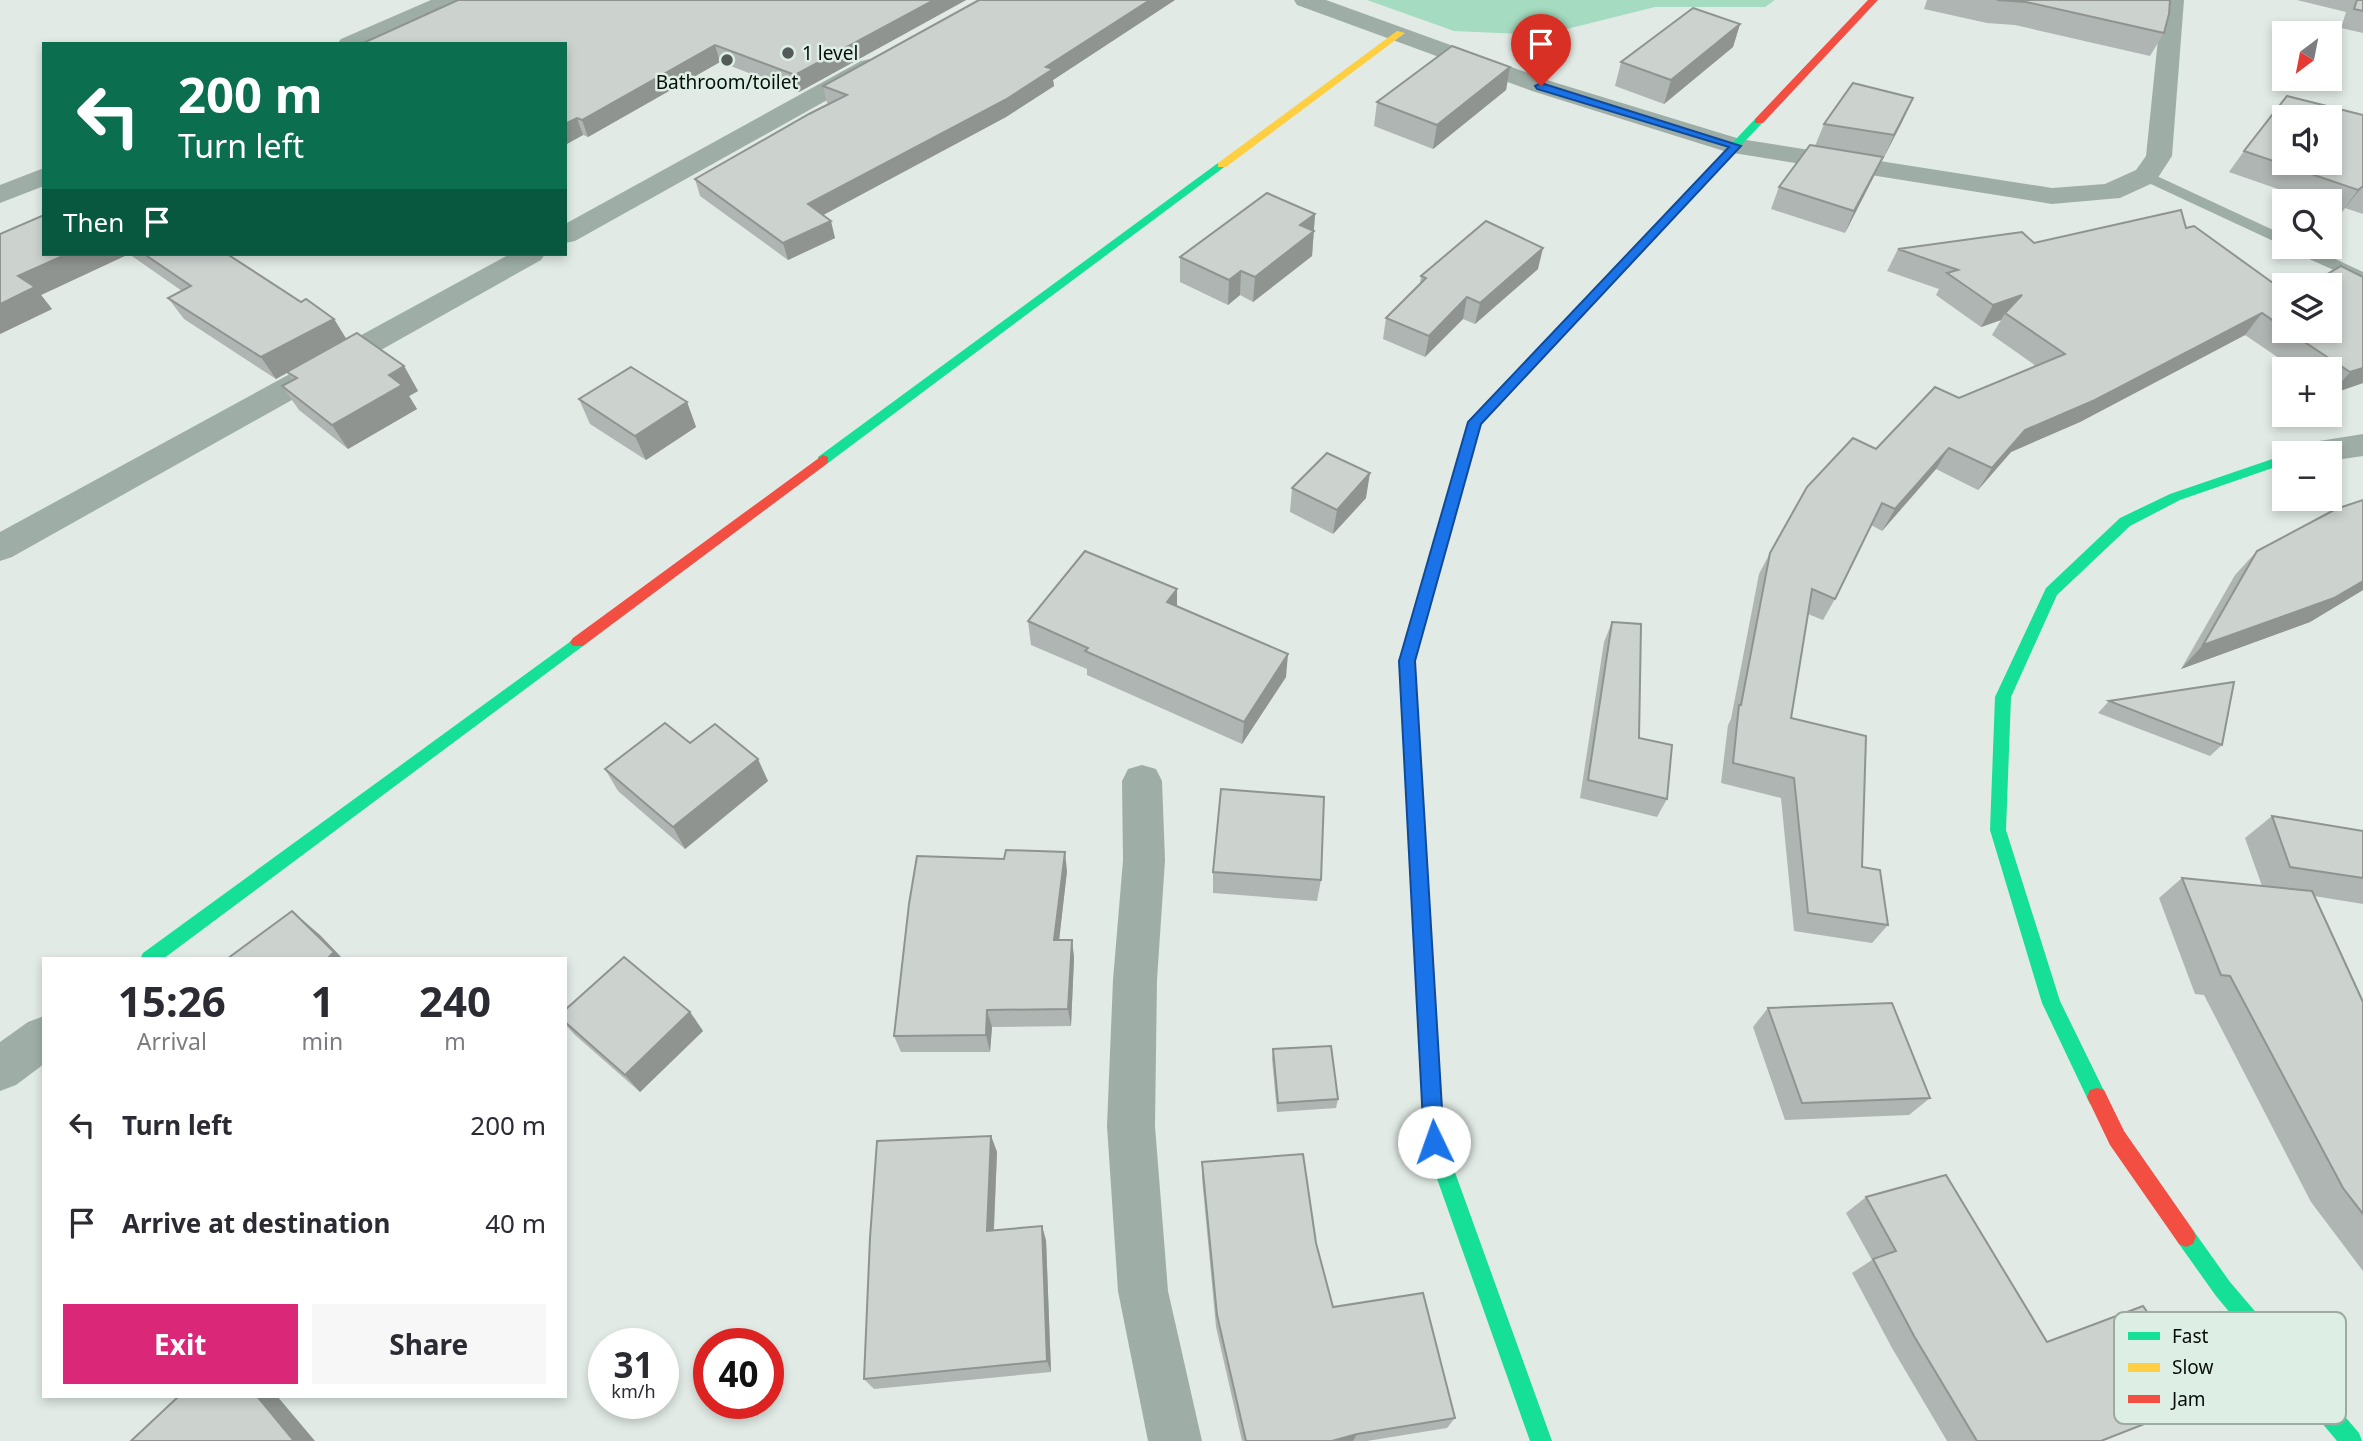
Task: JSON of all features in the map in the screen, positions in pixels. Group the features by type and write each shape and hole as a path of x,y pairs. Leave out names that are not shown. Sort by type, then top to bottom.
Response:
{"street":[{"path":"354,42 450,0"},
{"path":"1306,0 1541,86 1736,146 2052,196 2110,192 2146,176 2160,156 2173,0"},
{"path":"1541,1441 1434,1142 1407,661 1475,422 1873,0"},
{"path":"152,957 1400,33"},
{"path":"567,234 891,54"},
{"path":"0,195 42,177"},
{"path":"0,548 527,256"},
{"path":"2342,448 2363,445"},
{"path":"2242,1312 2223,1289 2117,1138 2051,1003 1998,830 2003,697 2051,592 2125,522 2175,497 2272,463"},
{"path":"1143,780 1144,860 1135,980 1131,1126 1143,1291 1175,1441"},
{"path":"0,1069 42,1038"},
{"path":"2337,1424 2351,1441"}],"lane":[{"path":"2146,176 2272,234"},
{"path":"2323,259 2363,278"}],"green space":[{"path":"1367,0 1775,0 1765,7 1655,7 1543,35 1454,31"}],"building":[{"path":"458,0 934,0 795,75 715,45 582,120 577,118 567,123 567,42 365,42"},
{"path":"979,0 1150,0 1046,67 1053,69 1005,100 808,204 831,221 783,243 695,179 847,95 823,86"},
{"path":"1997,0 2170,0 2164,33 2026,2"},
{"path":"2357,0 2363,0 2363,11 2354,9"},
{"path":"1693,8 1740,24 1671,80 1621,62"},
{"path":"1452,46 1510,67 1437,125 1377,102"},
{"path":"1853,83 1913,98 1894,135 1824,124"},
{"path":"2287,96 2323,105 2280,105"},
{"path":"2342,110 2363,115 2363,187 2358,190 2314,175 2342,175"},
{"path":"2272,115 2272,161 2244,151"},
{"path":"1810,145 1883,157 1854,211 1779,187"},
{"path":"1267,193 1315,214 1300,225 1314,231 1255,277 1241,271 1229,280 1180,257"},
{"path":"2181,210 2186,228 2194,226 2272,282 2272,320 2262,313 2095,400 2025,430 1992,468 1949,448 1895,509 1882,503 1835,599 1812,589 1791,718 1866,736 1862,867 1880,870 1888,925 1808,913 1794,778 1733,763 1739,705 1770,553 1807,487 1853,438 1876,449 1935,387 1959,398 2065,354 2005,313 2022,295 1993,305 1947,273 1958,270 1898,249 2022,232 2034,243"},
{"path":"42,216 42,256 63,256 18,276 35,287 0,304 0,234"},
{"path":"1486,221 1543,248 1480,303 1467,297 1429,336 1386,318 1426,278 1421,276"},
{"path":"147,256 230,256 301,302 306,299 334,319 261,357 168,298 191,286"},
{"path":"2341,266 2363,277 2363,368 2350,372 2342,367 2342,357 2327,357 2306,343 2342,343 2342,273 2329,273"},
{"path":"357,333 404,366 389,375 402,385 332,425 282,386 297,378 287,372"},
{"path":"631,367 687,402 635,436 579,399"},
{"path":"1327,453 1370,473 1337,510 1292,488"},
{"path":"2363,500 2363,581 2334,598 2203,645 2257,551 2332,511 2342,511 2342,507"},
{"path":"1085,551 1177,589 1167,602 1288,654 1244,722 1085,651 1088,648 1028,621"},
{"path":"1612,622 1641,624 1639,738 1672,745 1667,799 1588,780"},
{"path":"2234,682 2222,745 2109,701"},
{"path":"665,723 690,743 715,724 758,759 673,827 605,769"},
{"path":"1221,789 1324,797 1321,880 1213,872"},
{"path":"2272,816 2363,831 2363,878 2290,867"},
{"path":"1006,850 1065,852 1054,940 1072,940 1068,1009 987,1010 986,1035 894,1036 917,856 1004,859"},
{"path":"2182,878 2312,891 2363,1002 2363,1214 2343,1188 2230,976 2221,975"},
{"path":"292,911 334,952 329,957 230,957"},
{"path":"624,957 690,1012 625,1075 567,1024 567,1008"},
{"path":"1892,1003 1930,1098 1802,1103 1768,1008"},
{"path":"1331,1046 1338,1099 1278,1103 1273,1049"},
{"path":"991,1136 987,1231 1042,1226 1047,1361 864,1379 877,1141"},
{"path":"1303,1154 1316,1243 1333,1307 1423,1293 1455,1418 1357,1434 1332,1441 1246,1441 1217,1315 1202,1162"},
{"path":"1946,1175 2047,1342 2114,1317 2114,1424 2144,1424 2101,1441 1977,1441 1914,1336 1873,1259 1896,1251 1866,1197"},
{"path":"2143,1306 2147,1312 2127,1312"},
{"path":"177,1398 259,1398 294,1441 131,1441"}],"traffic: fast":[{"path":"1421,611 1475,422 1759,121"},
{"path":"823,460 1222,165"},
{"path":"2097,1097 2051,1003 1998,830 2003,697 2051,592 2125,522 2175,497 2272,463"},
{"path":"152,957 578,642"},
{"path":"1427,1022 1434,1142 1541,1441"},
{"path":"2186,1237 2242,1312"},
{"path":"2337,1424 2351,1441"}],"traffic: slow":[{"path":"1222,165 1400,33"},
{"path":"1421,611 1407,661 1427,1022"}],"traffic: jam":[{"path":"1759,121 1873,0"},
{"path":"578,642 823,460"},
{"path":"2097,1097 2117,1138 2186,1237"}],"place":[{"name":"1 level","path":"788,53"},
{"name":"Bathroom/toilet","path":"727,60"}],"route":[{"path":"1434,1142 1407,661 1475,422 1736,146 1541,86"}]}
